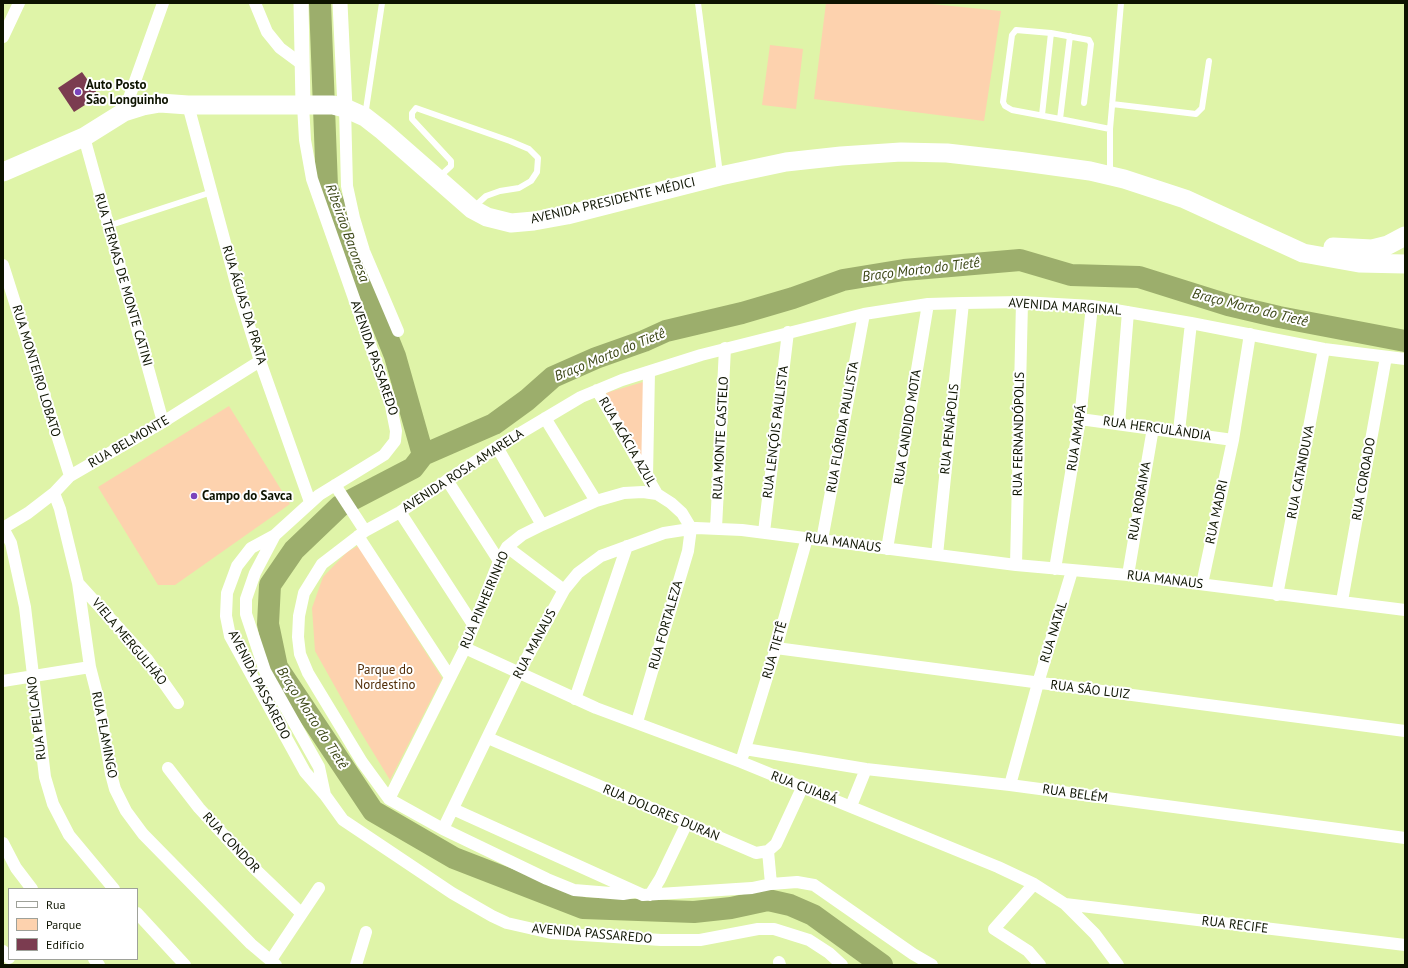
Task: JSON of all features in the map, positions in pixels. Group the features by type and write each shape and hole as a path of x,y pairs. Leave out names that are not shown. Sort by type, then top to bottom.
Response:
{"main road":[{"name":"AVENIDA PRESIDENTE MÉDICI","path":"3,172 84,137 124,112 143,106 160,103 188,105 339,106 365,117 472,209 488,217 511,223 534,221 720,176 786,162 841,156 901,152 946,154 1017,161 1110,176 1154,188 1185,199 1303,253 1330,259 1360,263 1405,264"},
{"name":"AVENIDA PRESIDENTE MÉDICI","path":"1262,235 1353,250 1377,248 1388,245 1405,236"}],"street":[{"path":"3,37 20,3"},
{"path":"124,112 162,3"},
{"path":"255,3 267,32 280,48 303,65"},
{"path":"301,3 303,65 309,105"},
{"path":"340,3 339,106 347,186 354,218 364,251 398,331"},
{"name":"RUA ÁGUAS DA PRATA","path":"188,105 237,287 260,361 310,502"},
{"name":"AVENIDA PASSAREDO","path":"309,105 306,151 312,179 390,401 396,431 395,441 384,455 310,502 275,535 251,548 237,566 227,593 226,616 230,636 305,772 325,795 343,820 452,892 492,916 507,923 551,932 661,940 700,940 758,929 774,929 809,940 829,953 842,965"},
{"name":"RUA TERMAS DE MONTE CATINI","path":"84,137 163,422"},
{"name":"RUA MONTEIRO LOBATO","path":"3,265 70,476"},
{"name":"AVENIDA MARGINAL","path":"725,348 864,314 928,304 1022,302 1092,306 1191,323 1324,349 1405,358"},
{"name":"RUA FERNANDÓPOLIS","path":"1016,565 1022,302"},
{"name":"RUA PENÁPOLIS","path":"937,555 963,303"},
{"name":"RUA CANDIDO MOTA","path":"888,549 928,304"},
{"name":"RUA AMAPÁ","path":"1055,569 1080,419 1092,306"},
{"path":"1119,424 1128,312"},
{"name":"RUA FLÓRIDA PAULISTA","path":"822,540 864,314"},
{"path":"1179,431 1191,323"},
{"name":"RUA LENÇÓIS PAULISTA","path":"764,532 788,332"},
{"name":"RUA MADRI","path":"1202,584 1233,440 1250,334"},
{"name":"AVENIDA ROSA AMARELA","path":"389,799 362,762 308,672 300,654 298,637 299,616 304,593 322,564 362,534 400,512 447,480 570,402 597,390 725,348"},
{"name":"RUA MONTE CASTELO","path":"716,528 725,348"},
{"name":"RUA CATANDUVA","path":"1277,595 1324,349"},
{"name":"RUA COROADO","path":"1342,601 1386,357"},
{"name":"RUA BELMONTE","path":"3,528 28,513 54,493 70,476 163,422 260,361"},
{"path":"647,478 649,372"},
{"name":"RUA ACÁCIA AZUL","path":"597,390 657,494"},
{"path":"545,418 596,501"},
{"name":"RUA HERCULÂNDIA","path":"1080,419 1179,431 1233,440"},
{"name":"RUA RORAIMA","path":"1128,575 1153,428"},
{"path":"497,448 542,525"},
{"path":"447,480 499,561"},
{"path":"335,485 362,534 450,677"},
{"name":"RUA PINHEIRINHO","path":"389,799 465,648 499,561 507,547 522,535 542,525 596,501 624,493 643,492 657,494 678,508 691,528"},
{"name":"RUA FLAMINGO","path":"54,493 60,508 78,583 90,667 98,698 115,790 126,811 154,845 251,944 273,963"},
{"path":"400,512 474,626"},
{"name":"RUA PELICANO","path":"3,528 11,543 25,607 45,778 53,804 69,835 113,888"},
{"name":"RUA MANAUS","path":"443,829 518,674 564,590 578,573 591,563 612,551 664,533 691,528 716,528 764,532 1016,565 1128,575 1405,610"},
{"name":"RUA FORTALEZA","path":"637,722 688,552 691,528"},
{"name":"AVENIDA PASSAREDO","path":"275,535 255,573 246,600 246,614 265,671 319,767 325,795"},
{"name":"RUA TIETÊ","path":"741,762 776,648 807,538"},
{"path":"575,699 627,546"},
{"path":"507,547 564,590"},
{"name":"RUA NATAL","path":"1010,785 1038,683 1072,571"},
{"name":"VIELA MERGULHÃO","path":"78,583 147,659 178,703"},
{"name":"RUA CUIABÁ","path":"465,648 518,674 575,699 741,762 802,788 851,806 998,867 1034,884 1065,904 1095,934 1118,965"},
{"name":"RUA SÃO LUIZ","path":"776,648 1405,731"},
{"path":"3,681 90,667"},
{"name":"RUA DOLORES DURAN","path":"488,738 750,851 758,853 768,851"},
{"name":"RUA BELÉM","path":"745,749 866,769 1010,785 1405,838"},
{"name":"RUA CONDOR","path":"168,768 209,819 254,868 301,913"},
{"path":"851,806 866,769"},
{"path":"771,884 768,851 780,836 802,788"},
{"path":"389,799 443,829 546,879 574,890 623,894 635,892"},
{"path":"452,808 635,892 650,895 752,888 771,884 797,882 814,885 913,954 932,965"},
{"path":"650,895 660,879 686,824"},
{"path":"3,843 16,868 31,888"},
{"path":"1034,884 994,929 1028,951 1040,965"},
{"path":"273,963 301,913 319,888"},
{"name":"RUA RECIFE","path":"1065,904 1405,945"},
{"path":"138,914 185,965"},
{"path":"356,965 366,932"}],"lane":[{"path":"365,117 382,3"},
{"path":"698,3 720,176"},
{"path":"1110,176 1110,129 1122,3"},
{"path":"1084,103 1091,44 1087,39 1020,29 1013,32 1004,102 1008,110 1042,115 1110,129"},
{"path":"1042,115 1051,33"},
{"path":"1060,119 1070,36"},
{"path":"1112,104 1196,114 1202,108 1209,61"},
{"path":"436,178 451,166 451,161 412,120 412,113 416,108 510,141 529,149 538,158 537,172 531,181 519,188 500,191 486,196 472,209"},
{"path":"108,226 212,192"}],"green space":[{"path":"826,3 922,3 1001,11 984,121 814,99"},
{"path":"770,45 803,49 796,109 762,105"},
{"path":"643,382 643,466 606,393"},
{"name":"Campo do Savca","path":"229,406 290,504 175,585 158,585 98,487"},
{"name":"Parque do Nordestino","path":"358,546 442,678 390,780 357,726 315,651 312,608 323,577 347,552"}],"building":[{"name":"Auto Posto São Longuinho","path":"82,72 99,96 74,112 58,88"}],"waterway":[{"name":"Ribeirão Baronesa","path":"320,3 327,187 395,356 423,455"},
{"name":"Braço Morto do Tietê","path":"882,965 813,915 790,905 768,900 731,908 694,912 583,908 454,858 373,811 277,667 268,624 270,585 294,550 340,506 413,468 423,455 494,424 527,400 553,377 596,358 644,341 666,331 742,313 793,298 843,280 904,270 1020,260 1071,275 1139,277 1228,305 1279,317 1405,341"}],"place":[{"name":"Auto Posto São Longuinho","path":"78,92"},
{"name":"Campo do Savca","path":"194,496"}]}
